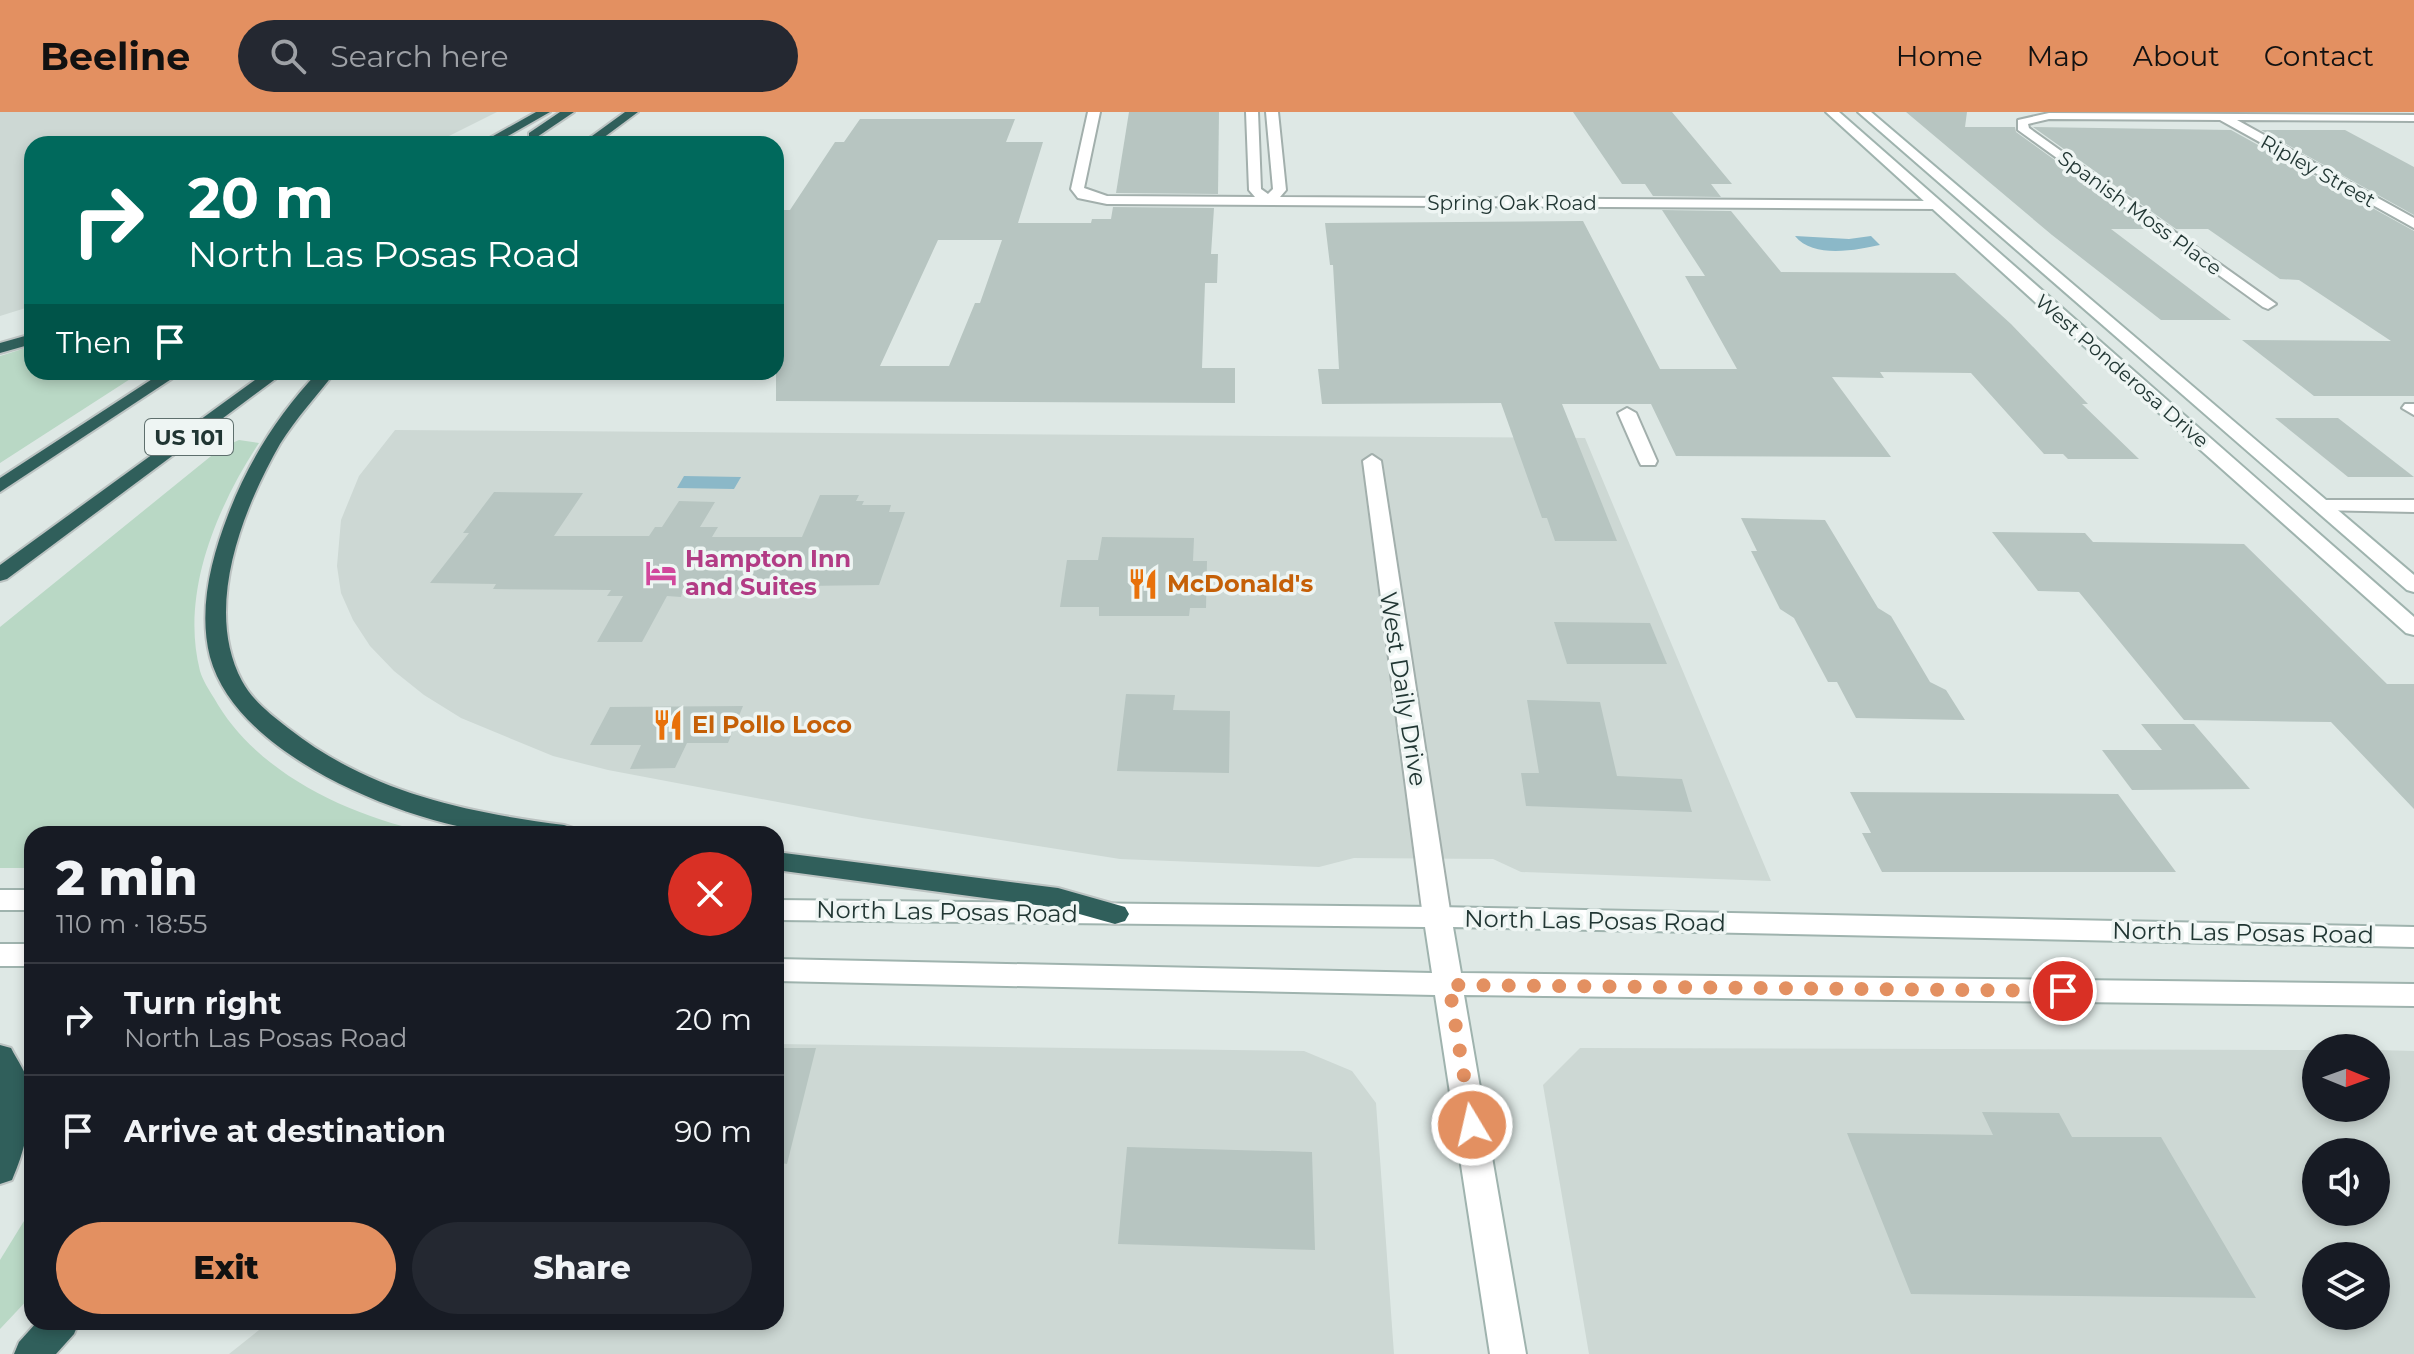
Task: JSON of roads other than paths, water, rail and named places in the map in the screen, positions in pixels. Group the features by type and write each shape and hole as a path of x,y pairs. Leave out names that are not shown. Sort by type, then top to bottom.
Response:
{"highway":[{"path":"500,136 544,112"},
{"path":"531,136 568,112"},
{"path":"598,136 632,112"},
{"path":"0,348 24,341"},
{"name":"US 101","path":"0,486 162,380"},
{"name":"US 101","path":"0,575 266,380"},
{"path":"320,380 285,422 264,458 242,501 224,553 216,605 218,642 229,677 253,711 295,749 366,788 410,804 513,826"},
{"path":"0,586 100,502"},
{"path":"784,862 1058,898 1115,914"},
{"path":"0,1057 14,1086 11,1134 0,1170"},
{"path":"32,1354 54,1330"}],"main road":[{"name":"Spring Oak Road","path":"1094,112 1077,186 1079,192 1090,198 1117,201 1972,206"},
{"path":"1252,112 1255,190 1268,201 1280,190 1272,112"},
{"name":"West Ponderosa Drive","path":"1832,112 2414,628"},
{"name":"West Ponderosa Drive","path":"1864,112 2414,586"},
{"name":"Spanish Moss Place","path":"2222,117 2049,116 2025,120 2020,125 2268,304"},
{"path":"2222,117 2414,118"},
{"name":"Ripley Street","path":"2222,117 2414,224"},
{"path":"1627,413 1648,461"},
{"name":"West Daily Drive","path":"1372,461 1437,917 1508,1354"},
{"path":"2274,506 2414,506"},
{"path":"0,900 24,900"},
{"name":"North Las Posas Road","path":"784,910 1437,917 2414,937"},
{"path":"0,955 24,955"},
{"path":"784,970 1449,985 2414,995"}],"water":[{"path":"1795,236 1849,239 1871,236 1880,245 1825,250 1813,248"},
{"path":"684,476 741,477 734,489 677,488"}],"place":[{"name":"Hampton Inn and Suites","path":"661,573"},
{"name":"McDonald's","path":"1143,584"},
{"name":"El Pollo Loco","path":"668,725"}]}
